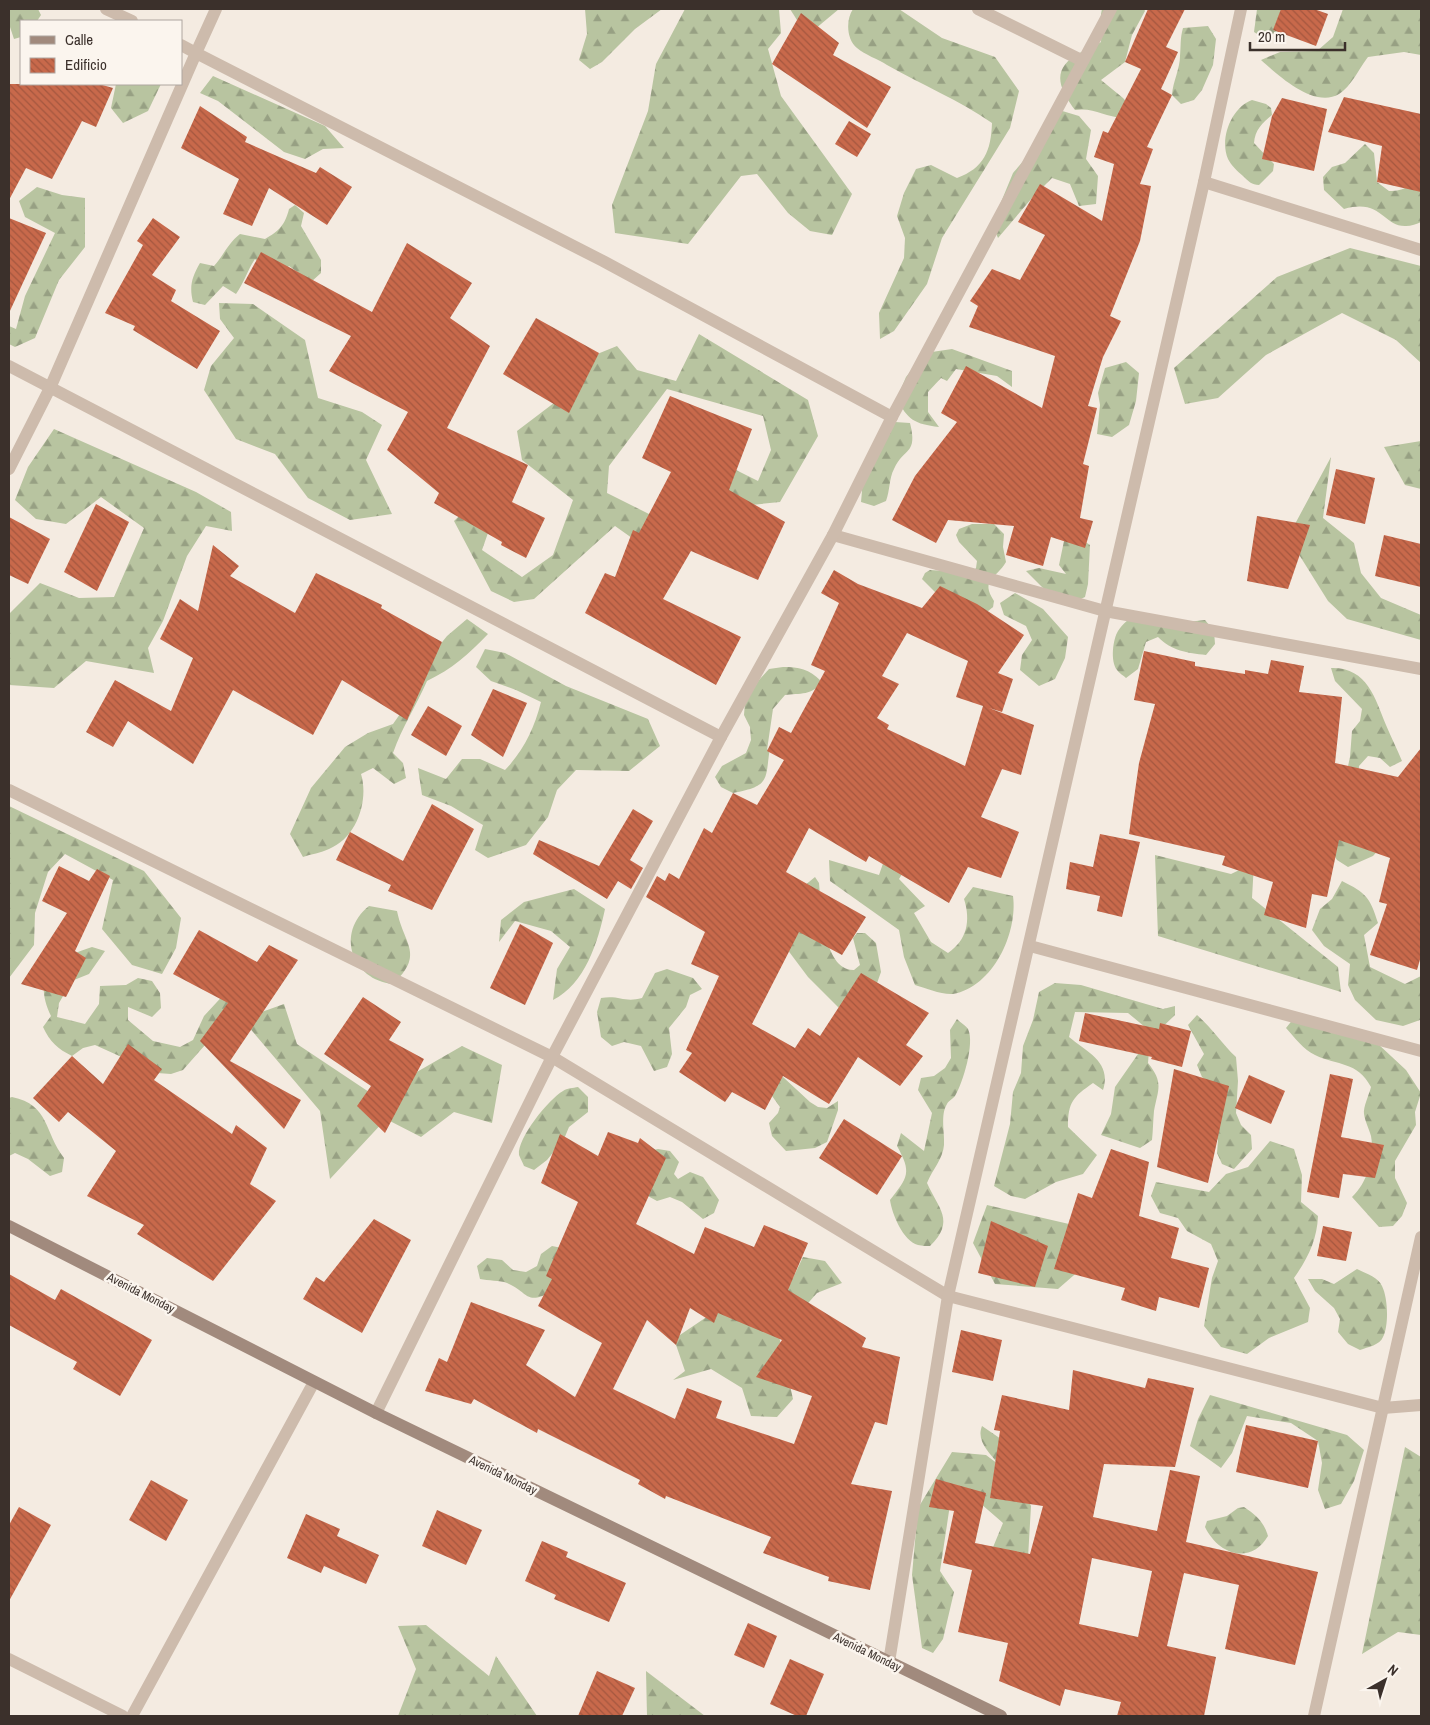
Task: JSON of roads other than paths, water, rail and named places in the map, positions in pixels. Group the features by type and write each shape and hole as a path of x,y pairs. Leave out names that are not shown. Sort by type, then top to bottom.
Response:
{"main road":[{"name":"Avenida Monday","path":"9,1226 376,1413 1002,1716"}],"street":[{"path":"106,9 130,20"},
{"path":"9,469 50,388 216,9"},
{"path":"978,9 1083,61"},
{"path":"376,1413 552,1056 721,737 833,535 892,417 1111,9"},
{"path":"889,1662 948,1296 1030,946 1204,182 1241,9"},
{"path":"182,46 603,261 892,417"},
{"path":"1204,182 1421,250"},
{"path":"9,366 721,737"},
{"path":"833,535 1105,611 1421,669"},
{"path":"9,790 552,1056 948,1296 1382,1408 1421,1405"},
{"path":"1030,946 1421,1051"},
{"path":"1314,1716 1421,1237"},
{"path":"132,1716 314,1382"},
{"path":"9,1659 123,1716"}]}
